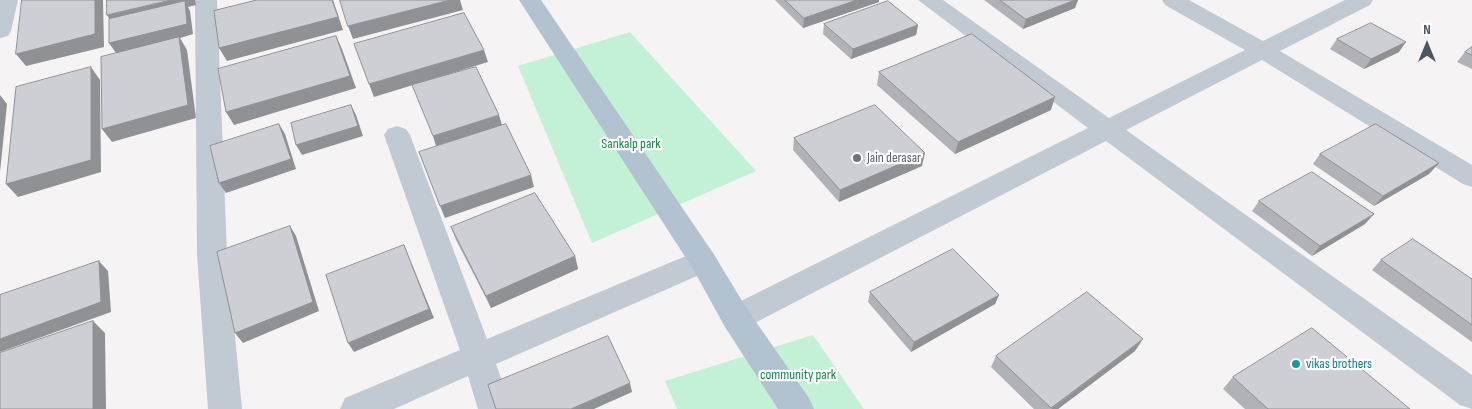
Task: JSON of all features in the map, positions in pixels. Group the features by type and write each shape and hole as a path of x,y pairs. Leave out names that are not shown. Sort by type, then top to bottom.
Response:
{"main road":[{"path":"530,0 703,261 736,318 797,409"}],"street":[{"path":"0,31 8,0"},
{"path":"206,0 212,254 225,409"},
{"path":"929,0 1108,131 1344,299 1472,394"},
{"path":"1173,0 1263,51 1472,177"},
{"path":"736,318 1108,131 1362,0"},
{"path":"397,135 478,357 495,409"},
{"path":"357,409 703,261"}],"green space":[{"name":"Sankalp park","path":"630,32 756,171 592,243 518,66"},
{"name":"community park","path":"813,335 864,409 677,409 665,381"}],"building":[{"path":"22,0 95,0 95,34 16,54"},
{"path":"107,0 171,0 107,15"},
{"path":"257,0 332,0 338,17 219,48 214,11"},
{"path":"340,0 450,0 348,26"},
{"path":"785,0 857,0 804,18"},
{"path":"1000,0 1075,0 1026,19"},
{"path":"185,1 187,24 109,43 109,19"},
{"path":"888,1 918,25 853,49 824,24"},
{"path":"464,13 484,50 369,84 354,44"},
{"path":"1371,23 1406,42 1371,59 1337,39"},
{"path":"972,34 1055,97 958,142 879,72"},
{"path":"336,36 350,76 226,112 218,69"},
{"path":"179,37 188,105 102,129 101,57"},
{"path":"1472,47 1472,55 1465,52"},
{"path":"91,67 91,160 6,184 16,87"},
{"path":"476,67 499,115 433,136 412,85"},
{"path":"351,105 358,126 296,145 291,123"},
{"name":"Jain derasar","path":"875,105 925,153 840,190 794,138"},
{"path":"279,124 291,159 219,183 210,146"},
{"path":"506,124 531,175 440,206 419,152"},
{"path":"1376,124 1439,163 1383,196 1320,154"},
{"path":"1312,172 1374,214 1320,246 1259,201"},
{"path":"535,193 575,256 486,296 451,227"},
{"path":"290,226 313,302 235,333 217,252"},
{"path":"1413,239 1472,279 1472,325 1381,260"},
{"path":"404,245 429,309 348,343 326,275"},
{"path":"953,249 999,295 914,342 870,292"},
{"path":"99,261 101,302 0,339 0,295"},
{"path":"1087,292 1143,339 1051,408 996,356"},
{"path":"93,321 93,409 0,409 0,353"},
{"name":"vikas brothers","path":"1312,328 1410,409 1268,409 1233,377"},
{"path":"608,336 630,383 571,409 496,409 488,385"}],"place":[{"name":"Jain derasar","path":"857,158"},
{"name":"vikas brothers","path":"1296,364"}]}
